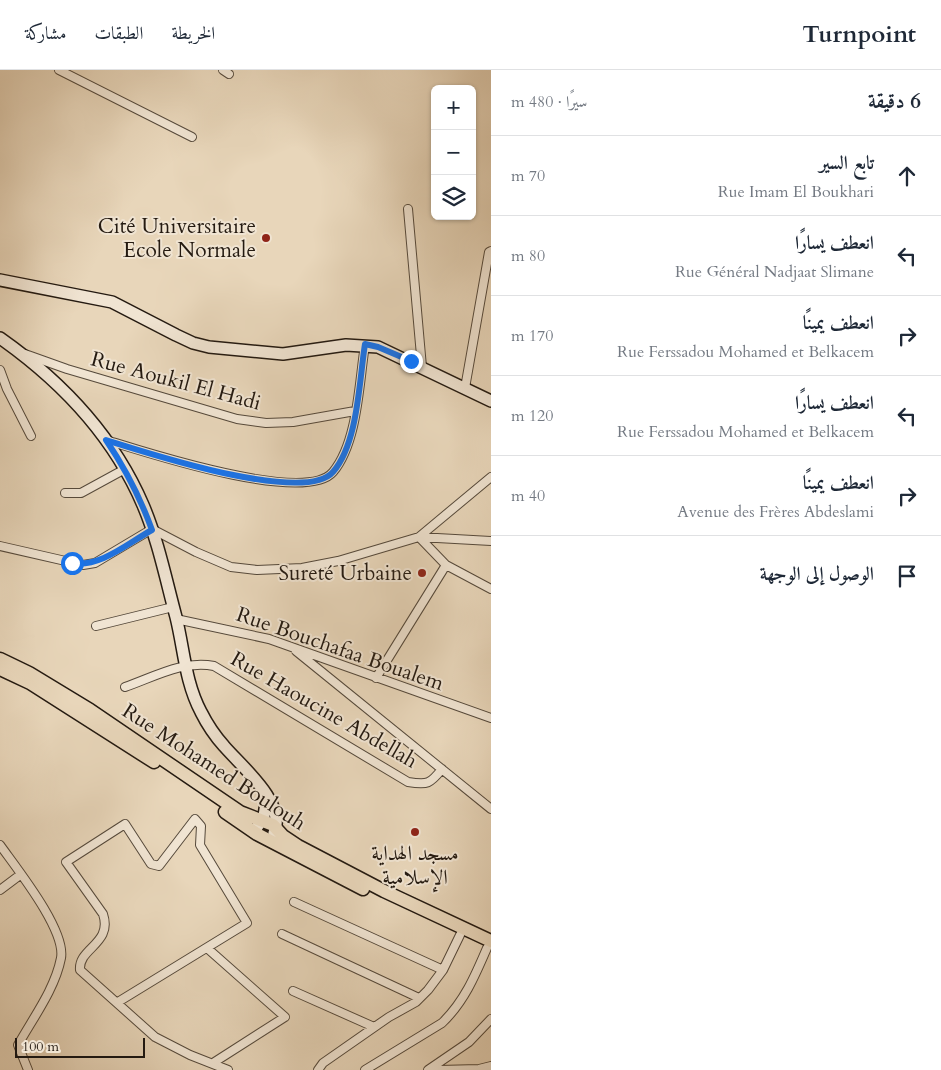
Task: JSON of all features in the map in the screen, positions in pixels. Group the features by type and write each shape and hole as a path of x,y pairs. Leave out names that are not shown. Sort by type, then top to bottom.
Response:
{"main road":[{"name":"Rue Mohamed Boulouh","path":"0,660 46,682 138,741 240,812 277,828 283,836 298,846 490,946"},
{"path":"0,669 30,683 151,760 271,842 460,935 490,946"}],"street":[{"path":"59,70 192,137"},
{"path":"408,209 422,367"},
{"path":"465,388 489,252 491,251"},
{"path":"0,280 112,302 176,336 209,347 283,354 365,344 378,347 491,401"},
{"path":"0,338 21,352 74,400 106,440 125,469 143,505 152,530 176,619 191,689 209,726 224,746 263,788 275,811 277,828 271,842"},
{"path":"106,440 199,469 279,481 315,482 328,478 346,451 355,411 365,344"},
{"name":"Rue Aoukil El Hadi","path":"21,352 68,369 237,419 266,423 293,422 355,411"},
{"path":"0,370 7,389 31,436"},
{"path":"66,493 81,493 125,469"},
{"path":"419,537 491,477"},
{"path":"152,530 231,567 257,570 302,568 338,561 419,537 491,541"},
{"path":"0,546 83,565 95,563 152,530"},
{"path":"419,537 446,565 491,590"},
{"path":"376,678 446,565"},
{"path":"96,626 173,607"},
{"name":"Rue Bouchafaa Boualem","path":"176,619 243,632 491,718"},
{"path":"290,647 491,809"},
{"name":"Rue Haoucine Abdellah","path":"125,687 185,665 199,663 226,672 408,782 423,784 431,782 442,768"},
{"path":"254,832 264,816 267,796"},
{"path":"118,1002 247,923 200,846 200,826 195,819 159,866 151,864 125,824 66,862 103,914 106,923 105,931 80,965 80,970 155,1036 190,1055 228,1070"},
{"path":"0,844 52,922 60,939 61,958 50,986 18,1045 28,1070"},
{"path":"0,890 20,875"},
{"path":"294,902 443,970"},
{"path":"282,934 419,998"},
{"path":"318,1070 323,1063 419,998 443,970 460,935"},
{"path":"365,1070 442,1023 462,1002 490,946"},
{"path":"207,948 285,1016 213,1063"},
{"path":"293,991 374,1027"},
{"path":"428,1070 469,1042 491,1019"},
{"path":"439,1070 479,1069 491,1066"}],"place":[{"name":"Cité Universitaire Ecole Normale","path":"266,238"},
{"name":"Sureté Urbaine","path":"422,573"},
{"name":"مسجد الهداية الإسلامية","path":"415,832"}],"route":[{"path":"72,563 83,565 95,563 152,530 143,505 125,469 106,440 199,469 279,481 315,482 328,478 346,451 351,436 365,344 378,347 411,361"}]}
